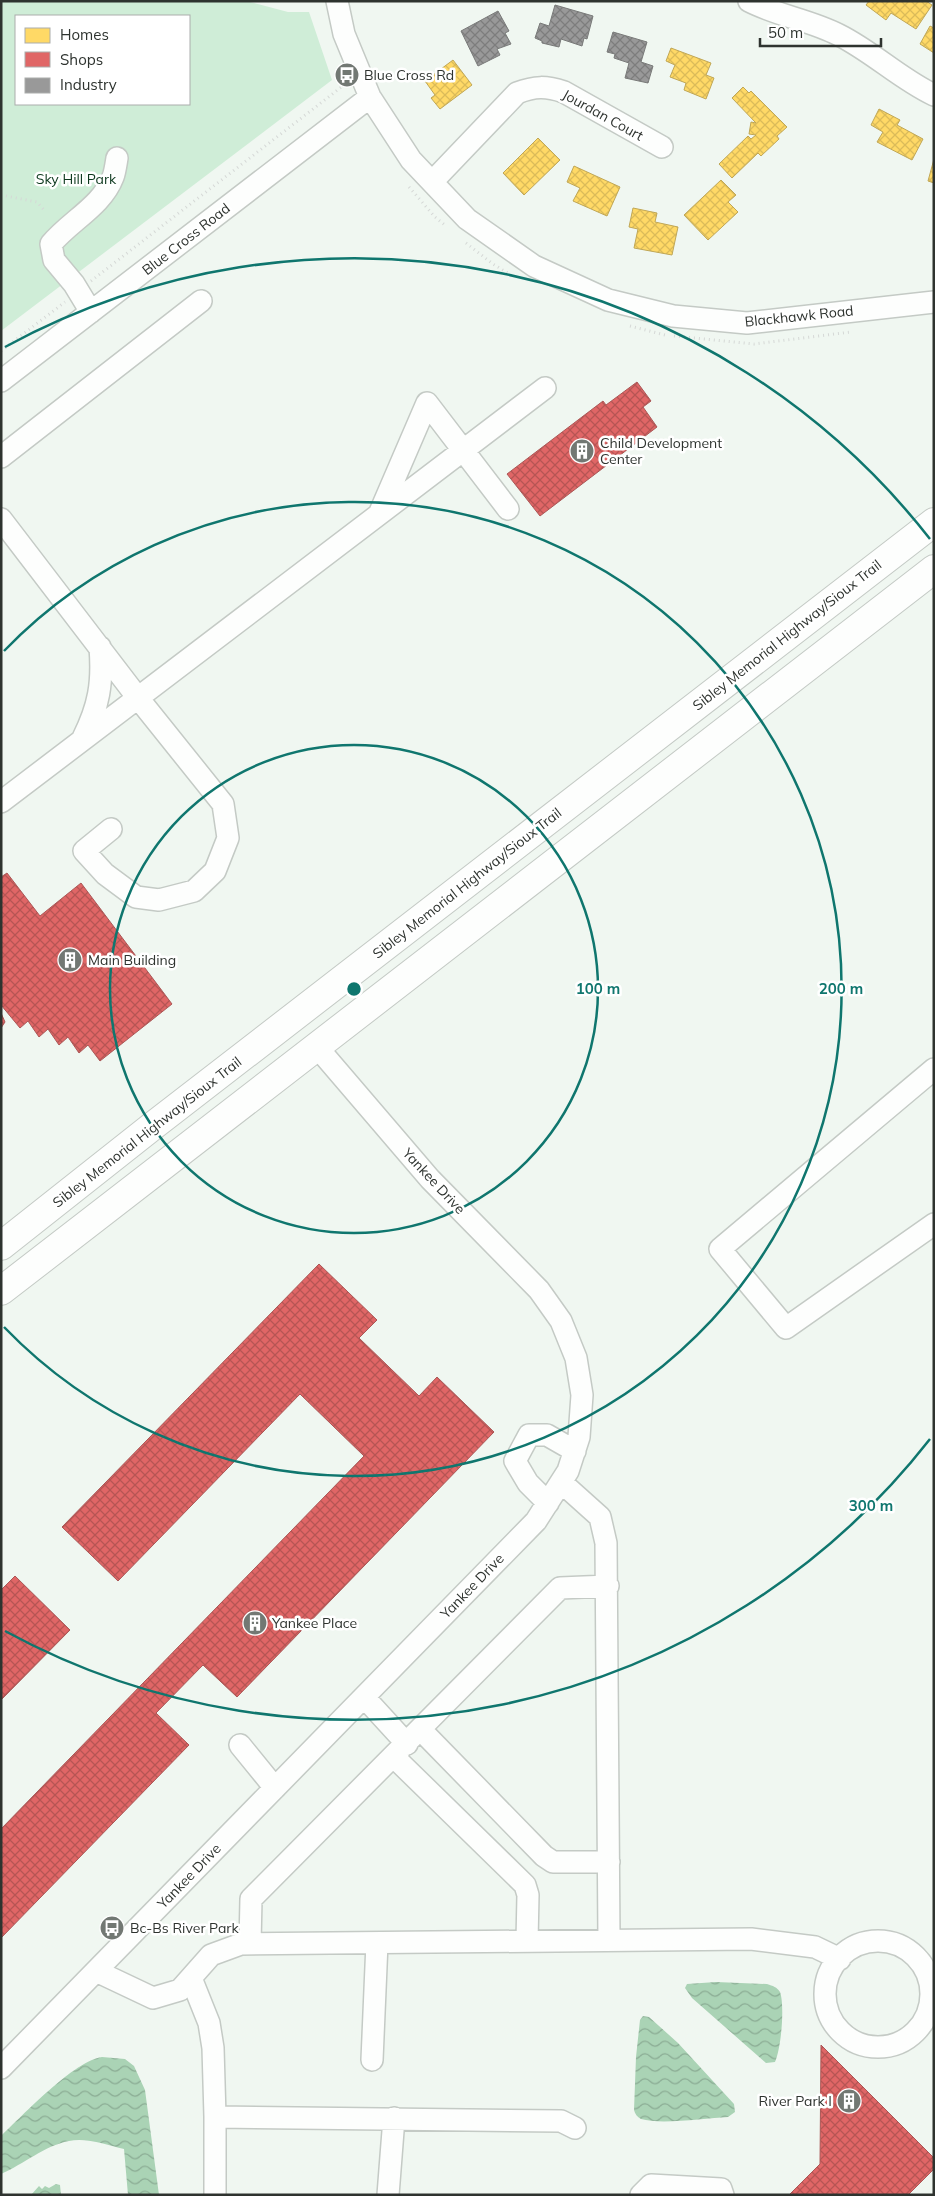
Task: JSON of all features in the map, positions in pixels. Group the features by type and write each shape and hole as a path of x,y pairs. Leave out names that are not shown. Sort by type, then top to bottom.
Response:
{"highway":[{"name":"Sibley Memorial Highway/Sioux Trail","path":"1,1246 934,522"},
{"path":"1,1290 934,569"}],"street":[{"name":"Blackhawk Road","path":"337,1 344,34 364,102 411,160 468,219 534,266 608,300 673,316 747,323 934,302"},
{"path":"748,1 770,12 836,34 874,54 934,95"},
{"name":"Jourdan Court","path":"432,182 517,93 532,87 546,86 564,92 662,147"},
{"name":"Blue Cross Road","path":"1,381 364,102"},
{"path":"91,312 79,291 54,260 51,244 60,233 98,201 113,178 117,158"},
{"path":"1,457 201,302"},
{"path":"1,802 545,388"},
{"path":"379,514 427,403 508,509"},
{"path":"1,519 138,698 223,804 228,838 215,871 194,891 159,900 136,897 105,874 84,851 111,829"},
{"path":"81,741 92,721 99,700 102,674 100,647"},
{"name":"Yankee Drive","path":"1,2068 536,1521 568,1470 575,1451 579,1437 582,1395 576,1358 561,1321 539,1290 430,1179 316,1047"},
{"path":"934,1069 720,1249 786,1328 934,1224"},
{"path":"548,1503 528,1483 515,1461 529,1435 547,1435 575,1451"},
{"path":"561,1482 600,1517 606,1542 608,1586 609,1940"},
{"path":"250,1944 251,1899 408,1744 560,1588 608,1586"},
{"path":"364,1697 408,1744 525,1885 528,1895 527,1941"},
{"path":"408,1744 553,1862 609,1862"},
{"path":"240,1745 275,1788"},
{"path":"96,1971 153,1998 180,1990 211,1955 241,1944 751,1939 815,1947 840,1958"},
{"path":"869,1942 888,1942 907,1949 917,1957 927,1972 932,1990 930,2008 912,2036 891,2047 868,2047 849,2040 836,2028 826,2009 825,1987 832,1967 840,1958 848,1950 869,1942"},
{"path":"372,2060 377,1943"},
{"path":"191,1978 209,2023 213,2048 215,2195"},
{"path":"215,2117 561,2120 575,2128"},
{"path":"388,2195 394,2118"},
{"path":"641,2195 651,2185 721,2189 723,2195"}],"path":[{"path":"1,351 344,86 364,102"},
{"path":"407,185 435,217 450,229"},
{"path":"1,195 37,202 45,212"},
{"path":"465,242 493,264 522,281"},
{"path":"624,325 684,338 754,344 855,331"}],"green space":[{"name":"Sky Hill Park","path":"1,1 246,1 288,12 309,12 332,80 1,331"}],"water":[{"path":"716,1982 767,1984 779,1990 782,2027 775,2062 766,2063 692,1998 685,1988 687,1984"},
{"path":"643,2016 649,2017 678,2043 734,2104 735,2112 728,2117 672,2121 650,2121 637,2116 634,2110 636,2057 640,2020"},
{"path":"102,2057 125,2059 134,2066 145,2090 159,2195 128,2195 124,2149 89,2141 76,2140 60,2143 1,2174 1,2136 64,2078 91,2060"},
{"path":"56,2184 60,2185 61,2195 31,2195 39,2186 42,2189 45,2186 49,2188"}],"building: Homes":[{"path":"869,1 926,1 932,5 916,29 891,13 886,20 866,5"},
{"path":"930,26 934,28 934,53 920,44"},
{"path":"671,48 711,63 706,75 714,78 706,99 684,90 686,83 670,77 675,65 666,61"},
{"path":"453,60 472,85 440,109 431,98 435,95 425,81"},
{"path":"743,87 749,93 751,91 787,127 777,136 779,139 761,156 758,153 732,178 719,164 748,136 751,139 756,135 749,134 751,122 756,123 732,98"},
{"path":"879,109 900,120 897,125 923,139 912,160 877,142 883,132 871,125"},
{"path":"538,138 560,160 524,195 503,173"},
{"path":"934,159 934,183 928,181"},
{"path":"574,166 620,187 607,216 573,201 580,188 567,182"},
{"path":"721,180 736,195 728,202 738,212 708,240 684,215"},
{"path":"633,208 657,213 655,222 678,227 672,255 634,248 638,229 629,227"}],"building: Shops":[{"name":"Child Development Center","path":"637,382 651,401 643,407 657,427 540,516 507,474 603,401 606,405"},
{"name":"Main Building","path":"7,873 40,916 81,883 172,1004 100,1061 88,1045 79,1053 68,1037 59,1045 48,1029 39,1037 28,1021 20,1028 1,1005 1,877"},
{"path":"1,1013 5,1022 1,1028"},
{"name":"Yankee Place","path":"319,1264 377,1320 359,1338 419,1396 437,1377 494,1432 237,1697 203,1665 156,1713 189,1745 1,1938 1,1829 364,1456 300,1394 118,1581 62,1527"},
{"path":"15,1576 70,1630 1,1700 1,1590"},
{"name":"River Park I","path":"821,2045 934,2158 934,2169 908,2195 789,2195 820,2164"}],"building: Industry":[{"path":"555,5 593,16 587,39 584,38 582,46 561,39 559,47 542,43 542,41 535,38 540,23 549,26"},
{"path":"498,11 509,31 505,33 511,44 497,49 500,55 478,66 461,31"},
{"path":"613,32 647,42 641,62 653,66 648,83 625,78 629,63 614,58 615,54 607,52"}],"place":[{"name":"Blue Cross Rd","path":"347,75"},
{"name":"Child Development Center","path":"582,451"},
{"name":"Main Building","path":"70,960"},
{"name":"Yankee Place","path":"255,1623"},
{"name":"Bc-Bs River Park","path":"112,1928"},
{"name":"River Park I","path":"849,2101"}]}
